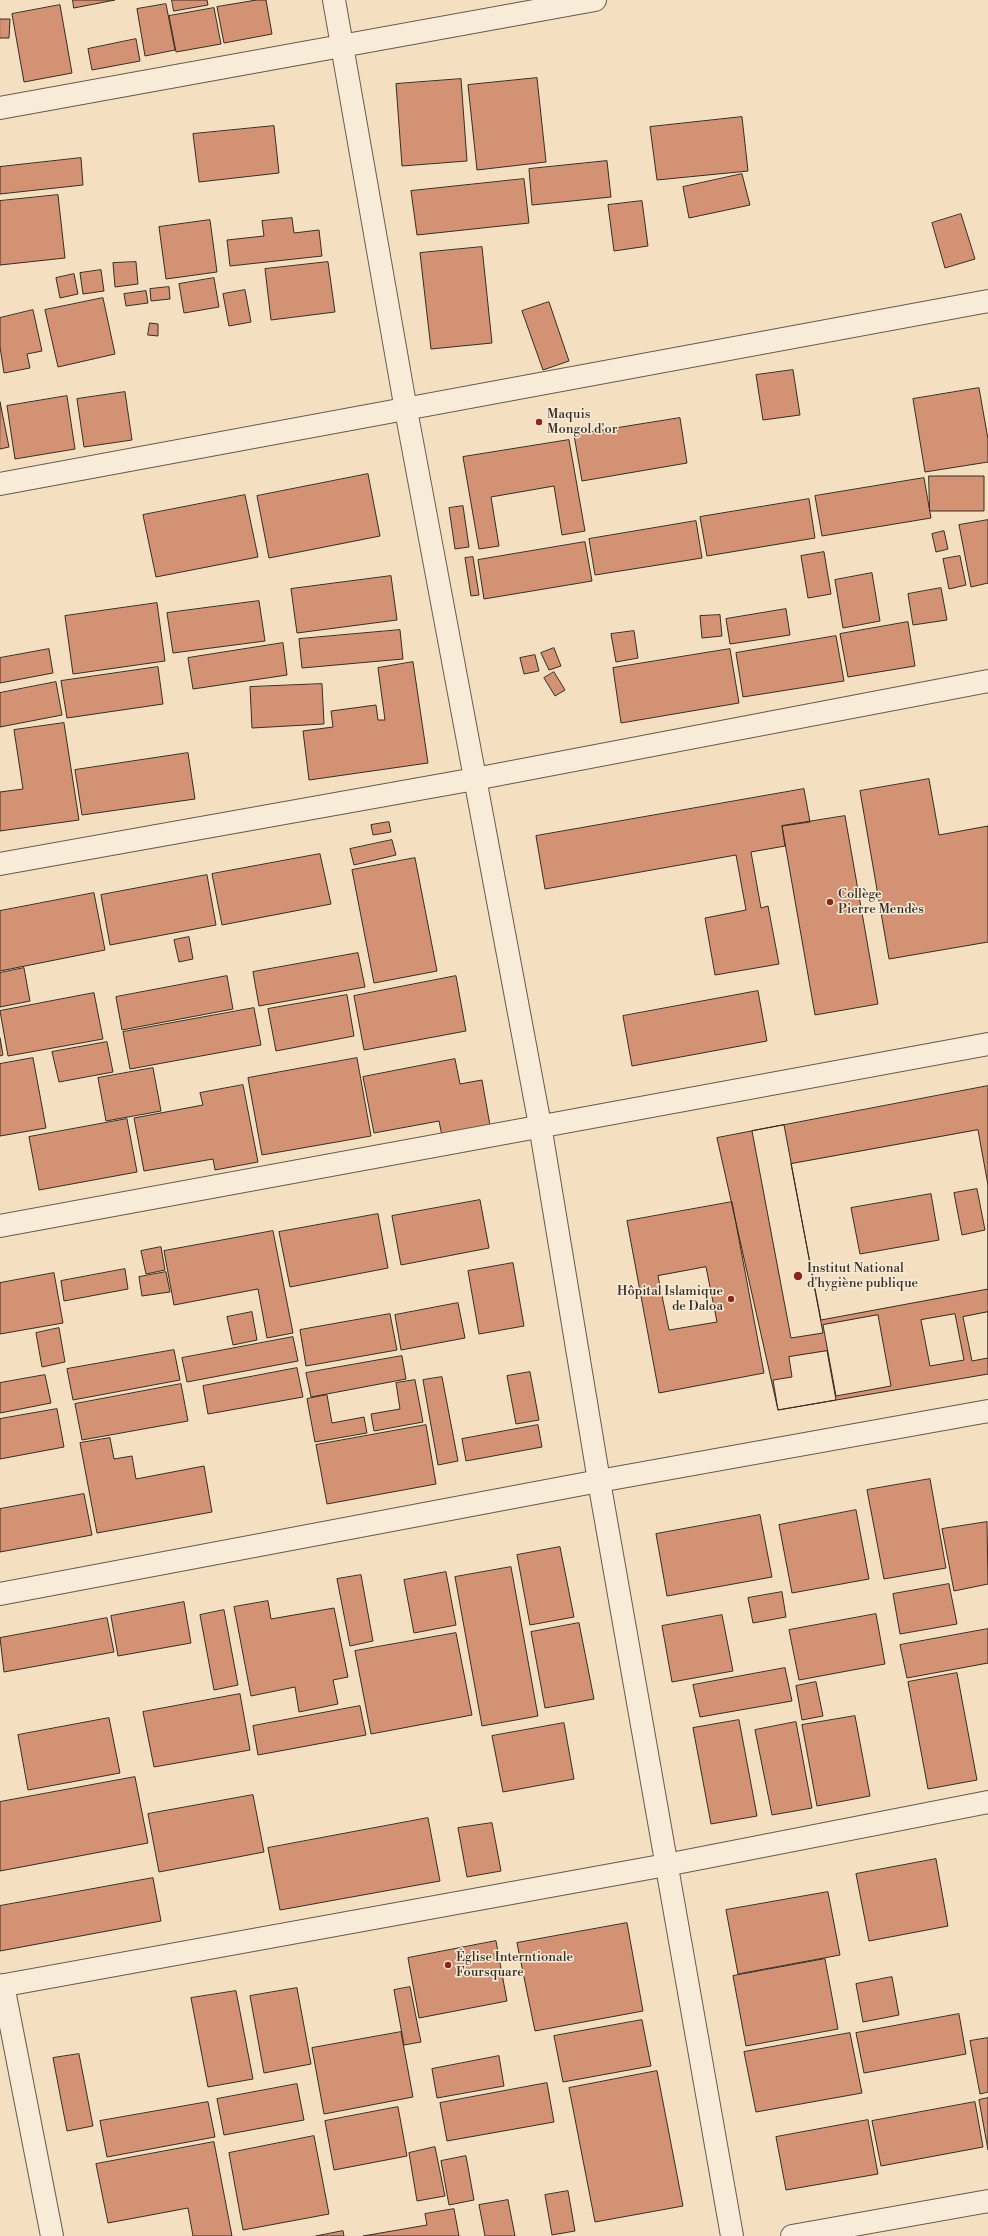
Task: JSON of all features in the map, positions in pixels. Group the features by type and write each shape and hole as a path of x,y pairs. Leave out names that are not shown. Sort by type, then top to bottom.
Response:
{"street":[{"path":"334,0 406,410 540,1125 599,1481 732,2236"},
{"path":"0,108 595,0"},
{"path":"0,484 988,301"},
{"path":"0,864 475,779 988,681"},
{"path":"0,1226 540,1125 988,1044"},
{"path":"0,1594 599,1481 988,1411"},
{"path":"52,2236 2,1986 666,1866 988,1802"},
{"path":"792,2236 988,2201"}],"building":[{"path":"73,0 115,0 74,8"},
{"path":"172,0 207,0 208,5 174,11"},
{"path":"257,0 266,0 272,34 224,43 217,7"},
{"path":"166,4 175,50 145,56 137,9"},
{"path":"60,5 72,73 24,82 12,14"},
{"path":"214,8 221,44 176,52 169,16"},
{"path":"0,19 10,19 9,38 0,38"},
{"path":"136,39 140,61 92,70 88,49"},
{"path":"537,78 546,162 477,170 468,85"},
{"path":"461,79 467,161 402,166 396,84"},
{"path":"742,117 748,171 657,180 650,127"},
{"path":"274,126 279,173 199,182 193,134"},
{"path":"81,158 83,185 0,194 0,167"},
{"path":"607,161 611,197 532,205 529,169"},
{"path":"742,174 750,205 689,218 683,187"},
{"path":"524,179 529,223 417,235 411,191"},
{"path":"58,195 65,258 0,265 0,201"},
{"path":"642,201 648,246 614,251 608,205"},
{"path":"961,214 975,259 945,268 932,223"},
{"path":"292,218 294,233 319,230 322,256 230,266 227,240 264,236 262,221"},
{"path":"210,220 217,272 166,279 159,227"},
{"path":"482,247 492,343 431,349 420,253"},
{"path":"136,262 138,284 115,287 113,263"},
{"path":"328,262 335,312 271,320 265,269"},
{"path":"101,270 104,291 83,294 80,273"},
{"path":"74,274 78,294 60,298 56,278"},
{"path":"214,278 219,307 184,313 179,284"},
{"path":"169,287 170,299 151,301 150,289"},
{"path":"245,290 251,322 229,326 223,294"},
{"path":"146,291 148,303 126,306 124,294"},
{"path":"103,298 115,354 58,367 45,310"},
{"path":"549,302 569,361 543,370 522,311"},
{"path":"33,310 42,351 27,354 30,368 4,373 0,347 0,318"},
{"path":"150,323 158,324 158,336 148,335"},
{"path":"793,370 800,415 763,420 756,375"},
{"path":"979,388 988,439 988,462 925,472 913,399"},
{"path":"125,392 132,440 84,447 77,399"},
{"path":"67,396 75,449 15,459 7,406"},
{"path":"0,402 9,447 0,449"},
{"path":"680,418 687,463 582,481 574,435"},
{"path":"569,440 585,531 562,535 554,486 491,497 499,546 479,549 463,457"},
{"path":"368,474 380,536 269,558 257,496"},
{"path":"929,476 984,476 984,511 930,511"},
{"path":"924,478 931,518 822,536 815,496"},
{"path":"245,495 258,557 156,577 143,515"},
{"path":"809,499 815,538 707,556 700,517"},
{"path":"463,506 469,547 455,549 449,508"},
{"path":"988,520 988,583 971,587 959,525"},
{"path":"696,521 702,558 595,575 589,539"},
{"path":"944,531 948,549 936,552 932,534"},
{"path":"585,542 592,581 484,599 478,560"},
{"path":"824,552 831,594 808,598 801,556"},
{"path":"960,556 966,585 949,589 943,559"},
{"path":"473,557 479,595 471,596 465,558"},
{"path":"872,573 880,621 843,628 835,580"},
{"path":"391,576 397,620 297,633 291,589"},
{"path":"941,588 947,620 913,625 908,594"},
{"path":"259,601 265,641 173,653 167,613"},
{"path":"157,603 165,661 73,674 65,616"},
{"path":"786,609 790,635 730,644 726,619"},
{"path":"720,615 722,636 702,638 700,616"},
{"path":"908,622 915,666 848,677 840,634"},
{"path":"400,630 403,659 302,668 299,639"},
{"path":"634,631 638,658 616,662 611,634"},
{"path":"836,636 844,681 743,697 736,653"},
{"path":"283,643 287,675 193,689 188,658"},
{"path":"554,648 561,666 549,670 541,653"},
{"path":"49,649 53,673 0,683 0,658"},
{"path":"730,649 739,703 621,723 613,668"},
{"path":"535,655 539,671 524,674 520,658"},
{"path":"413,662 428,763 309,780 303,731 333,727 331,711 376,705 378,720 385,720 378,668"},
{"path":"158,667 163,704 67,718 61,681"},
{"path":"554,672 565,690 555,696 544,678"},
{"path":"56,682 62,715 0,727 0,693"},
{"path":"322,684 324,724 252,728 250,687"},
{"path":"64,723 79,820 0,831 0,792 23,789 14,730"},
{"path":"188,753 195,799 82,815 75,770"},
{"path":"929,779 939,835 988,826 988,942 889,959 860,791"},
{"path":"804,789 810,822 782,826 785,846 751,852 761,908 768,906 779,964 715,975 705,918 746,910 736,855 545,889 536,836"},
{"path":"845,816 878,1004 815,1015 782,826"},
{"path":"389,822 391,832 373,835 371,825"},
{"path":"392,840 396,855 354,865 350,849"},
{"path":"320,854 331,904 222,925 212,874"},
{"path":"415,858 437,971 374,983 352,870"},
{"path":"207,875 216,925 110,945 101,895"},
{"path":"94,893 105,950 0,971 0,911"},
{"path":"189,937 193,959 179,962 174,940"},
{"path":"358,953 365,987 259,1006 253,972"},
{"path":"24,968 30,1001 0,1007 0,973"},
{"path":"227,976 233,1009 122,1030 116,997"},
{"path":"456,976 466,1031 364,1050 354,996"},
{"path":"758,991 767,1041 632,1066 623,1016"},
{"path":"94,993 103,1039 8,1056 0,1011"},
{"path":"347,995 354,1036 276,1051 268,1009"},
{"path":"254,1008 261,1045 130,1069 123,1032"},
{"path":"0,1038 3,1055 0,1056"},
{"path":"107,1042 113,1072 59,1082 52,1052"},
{"path":"33,1058 46,1128 0,1136 0,1064"},
{"path":"357,1058 371,1136 262,1155 248,1078"},
{"path":"455,1059 460,1084 482,1080 491,1131 443,1141 439,1121 374,1133 363,1077"},
{"path":"153,1068 161,1111 106,1121 98,1078"},
{"path":"243,1085 258,1162 215,1170 213,1159 144,1171 134,1118 203,1105 200,1093"},
{"name":"Institut National d'hygiène publique","path":"988,1086 988,1374 778,1410 717,1138"},
{"path":"127,1119 137,1172 39,1190 29,1137"},
{"path":"784,1125 823,1333 791,1338 752,1131"},
{"path":"978,1130 988,1185 988,1289 821,1320 791,1164","holes":["977,1189 985,1230 962,1235 954,1193","931,1194 939,1240 860,1254 851,1208"]},
{"path":"480,1200 489,1248 401,1265 392,1216"},
{"name":"Hôpital Islamique de Daloa","path":"732,1202 764,1373 659,1393 627,1221","holes":["706,1267 717,1322 669,1330 658,1276"]},
{"path":"378,1214 388,1268 290,1287 279,1232"},
{"path":"273,1231 293,1333 267,1338 258,1289 174,1305 164,1251"},
{"path":"161,1247 165,1270 146,1274 141,1251"},
{"path":"513,1263 524,1326 479,1334 468,1271"},
{"path":"125,1269 128,1289 64,1301 61,1281"},
{"path":"166,1272 170,1292 142,1296 139,1277"},
{"path":"54,1273 63,1323 0,1334 0,1283"},
{"path":"458,1303 465,1338 401,1350 395,1315"},
{"path":"252,1312 257,1340 233,1345 227,1317"},
{"path":"988,1312 988,1358 972,1361 963,1317"},
{"path":"390,1314 397,1350 306,1366 300,1330"},
{"path":"955,1314 964,1360 930,1366 921,1320"},
{"path":"878,1315 891,1386 836,1396 823,1325"},
{"path":"59,1328 65,1362 42,1367 36,1333"},
{"path":"293,1337 298,1361 187,1382 182,1358"},
{"path":"174,1350 180,1380 73,1400 67,1369"},
{"path":"827,1351 836,1400 778,1410 773,1380 792,1377 789,1357"},
{"path":"402,1356 406,1379 311,1397 306,1373"},
{"path":"297,1368 303,1397 208,1414 203,1386"},
{"path":"530,1372 539,1420 516,1424 507,1376"},
{"path":"45,1375 51,1403 0,1413 0,1383"},
{"path":"442,1377 458,1461 438,1465 423,1380"},
{"path":"415,1380 423,1422 374,1431 371,1414 400,1409 396,1383"},
{"path":"181,1384 188,1421 82,1440 75,1404"},
{"path":"327,1395 332,1423 364,1417 367,1433 315,1442 307,1399"},
{"path":"57,1409 64,1447 0,1459 0,1419"},
{"path":"426,1425 436,1484 327,1504 316,1445"},
{"path":"538,1425 542,1447 466,1461 462,1439"},
{"path":"110,1438 114,1459 132,1456 136,1479 204,1466 212,1512 97,1533 80,1443"},
{"path":"930,1479 946,1568 884,1579 867,1490"},
{"path":"84,1494 92,1535 0,1552 0,1509"},
{"path":"856,1510 869,1579 792,1593 779,1525"},
{"path":"760,1515 772,1577 667,1596 656,1534"},
{"path":"987,1522 988,1584 954,1591 942,1529"},
{"path":"560,1547 574,1617 530,1625 517,1555"},
{"path":"511,1567 538,1716 482,1726 455,1577"},
{"path":"446,1572 456,1625 414,1633 404,1580"},
{"path":"361,1575 373,1641 350,1646 337,1579"},
{"path":"949,1584 957,1624 900,1634 893,1594"},
{"path":"782,1592 786,1617 753,1623 748,1598"},
{"path":"268,1601 271,1619 334,1608 348,1677 333,1680 338,1704 299,1712 295,1687 251,1696 234,1607"},
{"path":"184,1602 191,1643 118,1656 111,1616"},
{"path":"224,1610 238,1685 214,1690 200,1615"},
{"path":"876,1614 885,1664 799,1680 789,1630"},
{"path":"722,1615 733,1671 672,1682 662,1626"},
{"path":"107,1618 114,1652 4,1672 0,1638"},
{"path":"579,1623 594,1699 545,1708 531,1632"},
{"path":"988,1629 988,1663 907,1678 900,1645"},
{"path":"456,1633 472,1715 371,1734 355,1651"},
{"path":"785,1668 792,1701 700,1717 693,1685"},
{"path":"957,1673 977,1780 928,1789 908,1682"},
{"path":"816,1682 823,1716 802,1720 796,1686"},
{"path":"240,1694 250,1750 154,1767 143,1712"},
{"path":"360,1706 366,1735 258,1755 253,1726"},
{"path":"855,1716 870,1796 817,1806 802,1725"},
{"path":"109,1718 120,1773 28,1790 18,1735"},
{"path":"739,1720 757,1816 711,1824 693,1728"},
{"path":"796,1722 812,1808 772,1815 755,1730"},
{"path":"564,1723 574,1779 503,1792 492,1736"},
{"path":"135,1777 148,1843 0,1871 0,1802"},
{"path":"253,1795 264,1852 159,1872 148,1814"},
{"path":"428,1818 440,1881 280,1910 268,1848"},
{"path":"492,1823 501,1871 467,1877 458,1828"},
{"path":"936,1859 948,1926 869,1941 856,1874"},
{"path":"153,1878 161,1921 0,1951 0,1906"},
{"path":"828,1892 840,1955 738,1974 726,1910"},
{"path":"627,1923 643,2011 535,2031 517,1943"},
{"path":"496,1941 507,2001 419,2018 408,1958"},
{"path":"825,1959 838,2029 746,2046 733,1976"},
{"path":"892,1977 899,2015 863,2022 856,1984"},
{"path":"410,1987 421,2042 404,2045 394,1990"},
{"path":"297,1988 311,2064 264,2073 250,1996"},
{"path":"236,1991 253,2079 208,2087 191,1998"},
{"path":"959,2014 966,2054 864,2073 856,2033"},
{"path":"642,2020 651,2066 563,2082 554,2036"},
{"path":"401,2032 413,2097 324,2114 312,2048"},
{"path":"850,2033 862,2093 756,2112 744,2052"},
{"path":"988,2038 988,2092 980,2094 970,2041"},
{"path":"79,2054 93,2126 67,2131 53,2058"},
{"path":"499,2056 504,2086 437,2098 432,2069"},
{"path":"657,2071 683,2206 595,2222 569,2088"},
{"path":"547,2083 554,2122 447,2141 440,2103"},
{"path":"297,2084 304,2120 224,2135 217,2099"},
{"path":"988,2098 988,2150 979,2100"},
{"path":"208,2102 215,2137 107,2157 100,2121"},
{"path":"975,2102 983,2147 881,2166 872,2121"},
{"path":"398,2107 407,2156 334,2170 325,2121"},
{"path":"868,2120 878,2174 786,2190 776,2137"},
{"path":"314,2136 329,2214 243,2230 229,2153"},
{"path":"214,2142 232,2236 193,2236 188,2208 108,2223 96,2164"},
{"path":"435,2147 445,2196 417,2201 409,2153"},
{"path":"466,2156 474,2200 449,2205 441,2161"},
{"path":"568,2191 575,2231 552,2235 545,2195"},
{"path":"508,2200 515,2236 485,2236 479,2205"},
{"path":"454,2209 459,2236 363,2236 427,2225 425,2214"},
{"path":"343,2231 344,2236 316,2236"}],"place":[{"name":"Maquis Mongol d'or","path":"539,422"},
{"name":"Collège Pierre Mendès","path":"830,902"},
{"name":"Institut National d'hygiène publique","path":"798,1276"},
{"name":"Hôpital Islamique de Daloa","path":"731,1299"},
{"name":"Église Interntionale Foursquare","path":"448,1965"}]}
